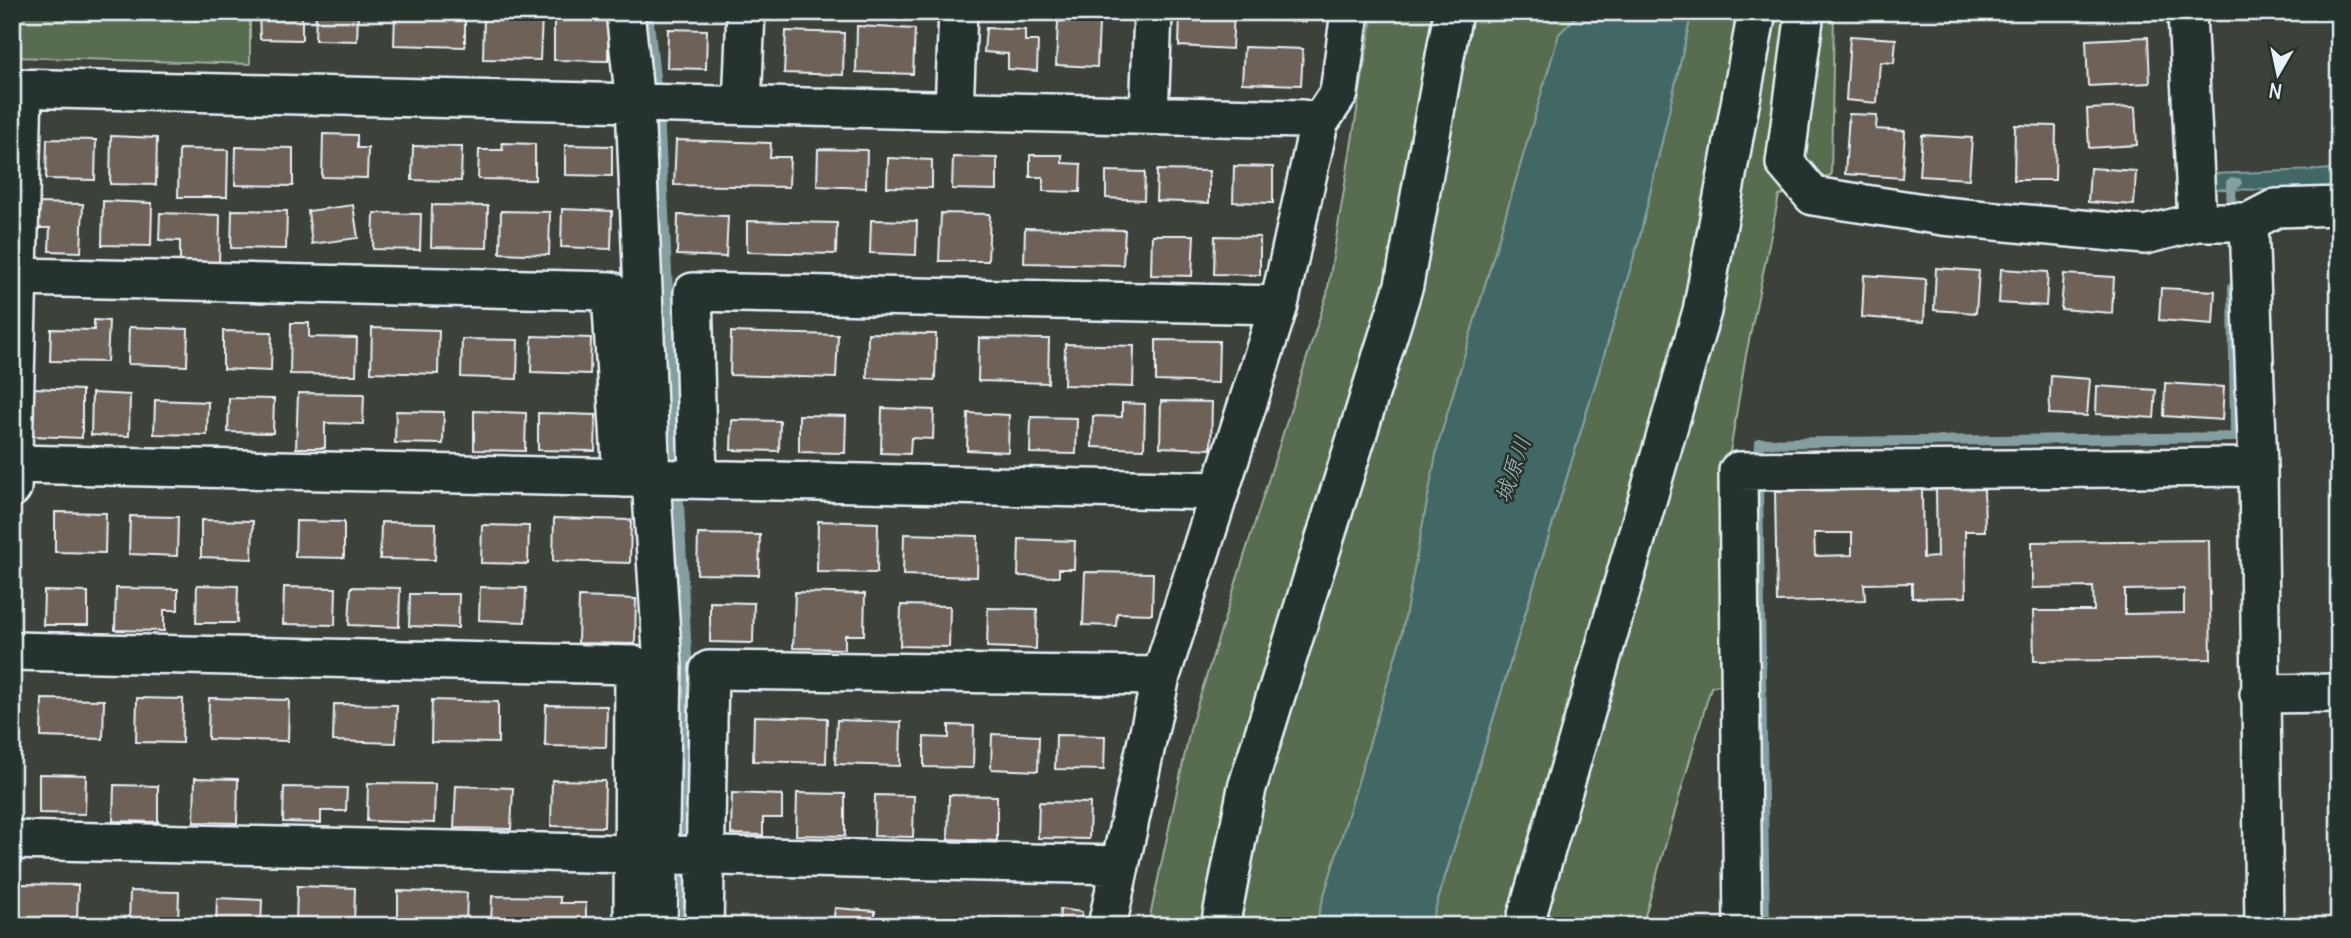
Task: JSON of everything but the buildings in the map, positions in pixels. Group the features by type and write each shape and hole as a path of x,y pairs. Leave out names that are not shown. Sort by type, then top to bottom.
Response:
{"street":[{"path":"625,12 651,103 668,855 633,926"},
{"path":"742,105 746,12"},
{"path":"954,110 958,12"},
{"path":"1149,115 1153,12"},
{"path":"1107,926 1161,676 1279,305 1319,123 1339,93 1350,12"},
{"path":"1220,926 1247,788 1404,285 1453,12"},
{"path":"1524,926 1702,310 1757,12"},
{"path":"1805,12 1785,163 1813,196 1943,216 2145,235 2197,222 2249,222 2276,208 2339,206"},
{"path":"2187,12 2197,222"},
{"path":"12,489 18,277 18,88 1301,119 1319,123"},
{"path":"2249,222 2258,467 2264,926"},
{"path":"18,277 611,291 659,479"},
{"path":"659,479 693,292 1279,305"},
{"path":"13,464 1220,491"},
{"path":"1743,926 1753,471 2258,467"},
{"path":"12,651 634,665 668,855 704,926"},
{"path":"658,926 668,855 709,670 1161,676"},
{"path":"2259,694 2339,693"},
{"path":"12,840 1120,865"}],"green space":[{"path":"12,12 250,12 250,64 12,57"},
{"path":"1373,12 1581,12 1559,34 1438,445 1401,638 1315,926 1148,926 1191,725 1327,294"},
{"path":"1692,12 1834,12 1831,175 1779,196 1745,360 1727,471 1731,682 1711,687 1642,926 1430,926 1639,240"}],"water":[{"name":"城原川","path":"1581,12 1692,12 1639,240 1430,926 1315,926 1401,638 1438,445 1559,34"},
{"path":"2339,169 2339,188 2214,189 2211,174"}],"waterway":[{"path":"648,12 657,97"},
{"path":"659,112 677,471"},
{"path":"2232,215 2231,183 2237,183"},
{"path":"1765,926 1758,481 1760,443 2235,437 2233,286"},
{"path":"678,486 687,656 685,848"},
{"path":"685,863 685,926"}]}
